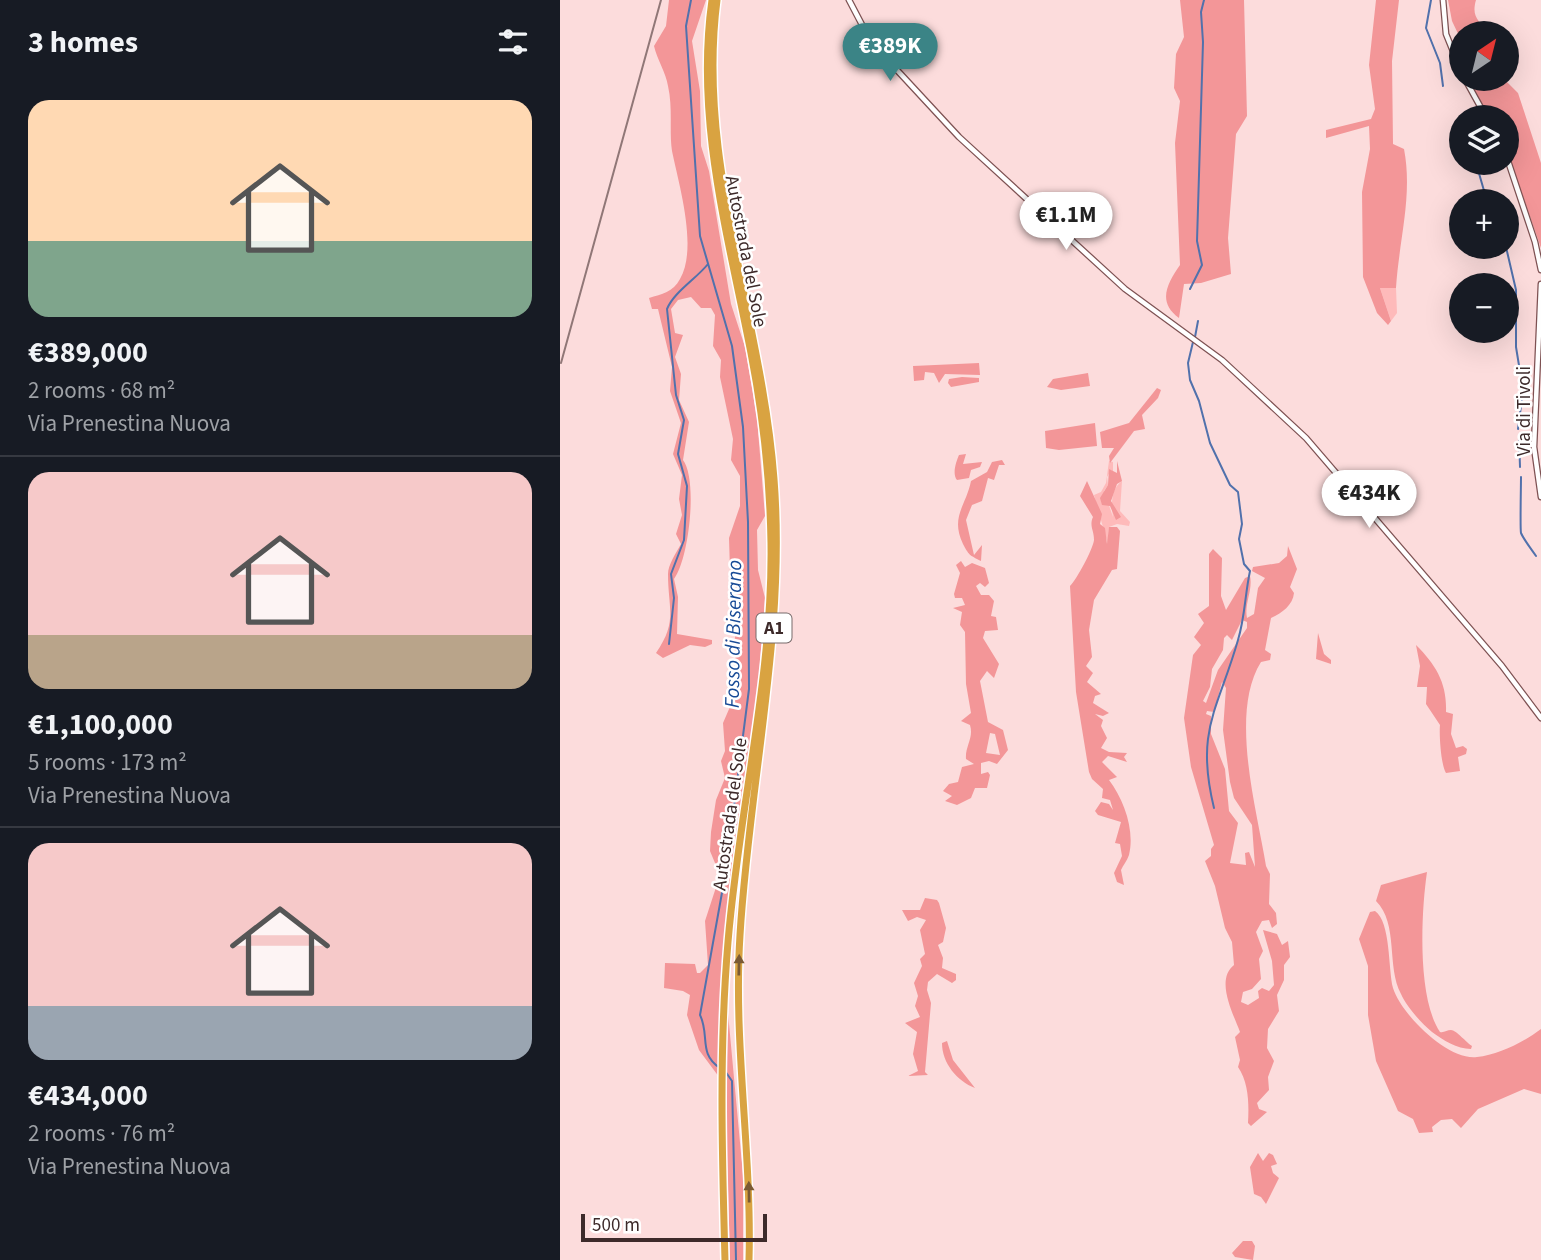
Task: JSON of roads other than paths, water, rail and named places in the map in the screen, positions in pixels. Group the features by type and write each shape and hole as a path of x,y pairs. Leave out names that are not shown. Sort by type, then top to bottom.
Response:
{"highway":[{"name":"Autostrada del Sole","path":"715,0 706,82 709,125 715,175 764,432 771,543 768,643 728,940 721,1064 725,1260"},
{"name":"Autostrada del Sole","path":"715,0 712,83 714,126 720,175 769,432 777,543 773,644 739,939 739,1027 750,1189 749,1260"}],"main road":[{"path":"849,0 871,42 964,142 1128,291 1222,360 1340,474 1420,573 1502,666 1541,718"},
{"path":"1443,0 1449,41"},
{"path":"1513,175 1535,242 1541,270"},
{"name":"Via di Tivoli","path":"1541,284 1534,447 1541,497"}],"waterway":[{"name":"Fosso di Biserano","path":"691,0 686,26 700,236 732,346 743,427 748,522 749,689 725,876 700,1015 709,1057 720,1068"},
{"path":"1190,289 1202,265 1197,241 1203,42 1201,12 1204,0"},
{"path":"1431,0 1426,28 1440,63 1443,86"},
{"path":"1479,175 1484,189"},
{"path":"1509,259 1516,290 1516,347 1523,390 1518,429"},
{"path":"669,644 674,598 671,574 684,540 687,486 678,454 684,420 676,395 667,309 675,297 708,264"},
{"path":"1195,337 1198,321"},
{"path":"1193,342 1188,363 1190,380 1199,401 1210,443 1230,485 1238,492 1242,524 1239,539 1244,564 1250,571 1240,631 1211,721 1208,739 1207,759 1214,808"},
{"path":"1519,437 1520,467"},
{"path":"1521,477 1521,533 1536,556"},
{"name":"Fosso di Biserano","path":"725,1071 732,1081 736,1260"}],"railway":[{"path":"561,363 661,0"}]}
